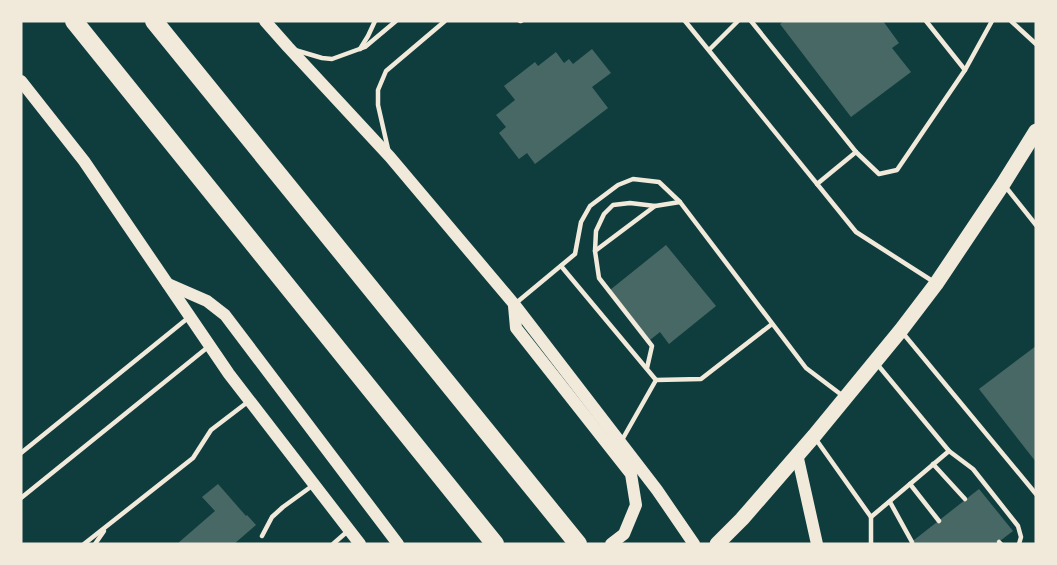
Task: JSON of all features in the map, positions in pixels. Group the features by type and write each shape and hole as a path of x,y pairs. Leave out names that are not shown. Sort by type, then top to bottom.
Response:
{"highway":[{"path":"74,21 492,540"},
{"path":"154,21 578,544"}],"main road":[{"path":"265,21 390,157 514,304 657,490 694,544"},
{"path":"21,81 84,161 229,374 360,544"},
{"path":"717,544 742,519 814,436 901,330 936,284 1036,131"},
{"path":"167,283 207,301 225,315 398,544"},
{"path":"514,304 516,328 631,474 636,505 624,534 611,544"},
{"path":"797,454 817,544"}],"lane":[{"path":"360,49 375,21"},
{"path":"288,47 332,59 365,47 396,21"},
{"path":"390,157 378,105 378,90 382,80 386,71 445,21"},
{"path":"685,21 856,232 936,284"},
{"path":"709,50 738,21"},
{"path":"751,21 856,152 879,174 897,170 965,70 992,21"},
{"path":"926,21 965,70"},
{"path":"1011,21 1036,44"},
{"path":"817,184 856,152"},
{"path":"514,304 576,254 581,222 590,206 618,185 633,179 659,182 680,202 806,368 845,397"},
{"path":"1003,184 1036,225"},
{"path":"647,368 652,346 599,278 595,251 596,231 604,214 613,205 630,202 655,206 680,202"},
{"path":"595,251 655,206"},
{"path":"561,266 656,380"},
{"path":"21,453 190,316"},
{"path":"656,380 701,379 772,324"},
{"path":"901,330 1036,494"},
{"path":"21,498 209,345"},
{"path":"875,361 948,451 973,469 1018,526 1021,537 1019,544"},
{"path":"621,444 656,380"},
{"path":"84,544 193,458 211,430 250,400"},
{"path":"814,436 871,517 871,544"},
{"path":"871,517 948,451"},
{"path":"933,464 965,499"},
{"path":"262,536 272,517 315,484"},
{"path":"910,484 939,521"},
{"path":"890,502 912,542"},
{"path":"95,544 107,526"},
{"path":"333,544 350,530"}],"building":[{"path":"784,21 883,21 899,43 892,48 911,72 851,117 780,24"},
{"path":"592,49 611,73 592,87 608,108 535,164 527,153 519,159 499,133 506,127 496,115 515,100 504,86 535,62 538,66 556,52 564,63 569,59 573,64"},
{"path":"666,245 716,306 669,344 660,332 650,340 610,290"},
{"path":"1036,346 1036,462 979,389"},
{"path":"218,484 256,525 234,544 177,544 215,511 202,497"},
{"path":"979,489 1013,531 996,544 909,544"}]}
